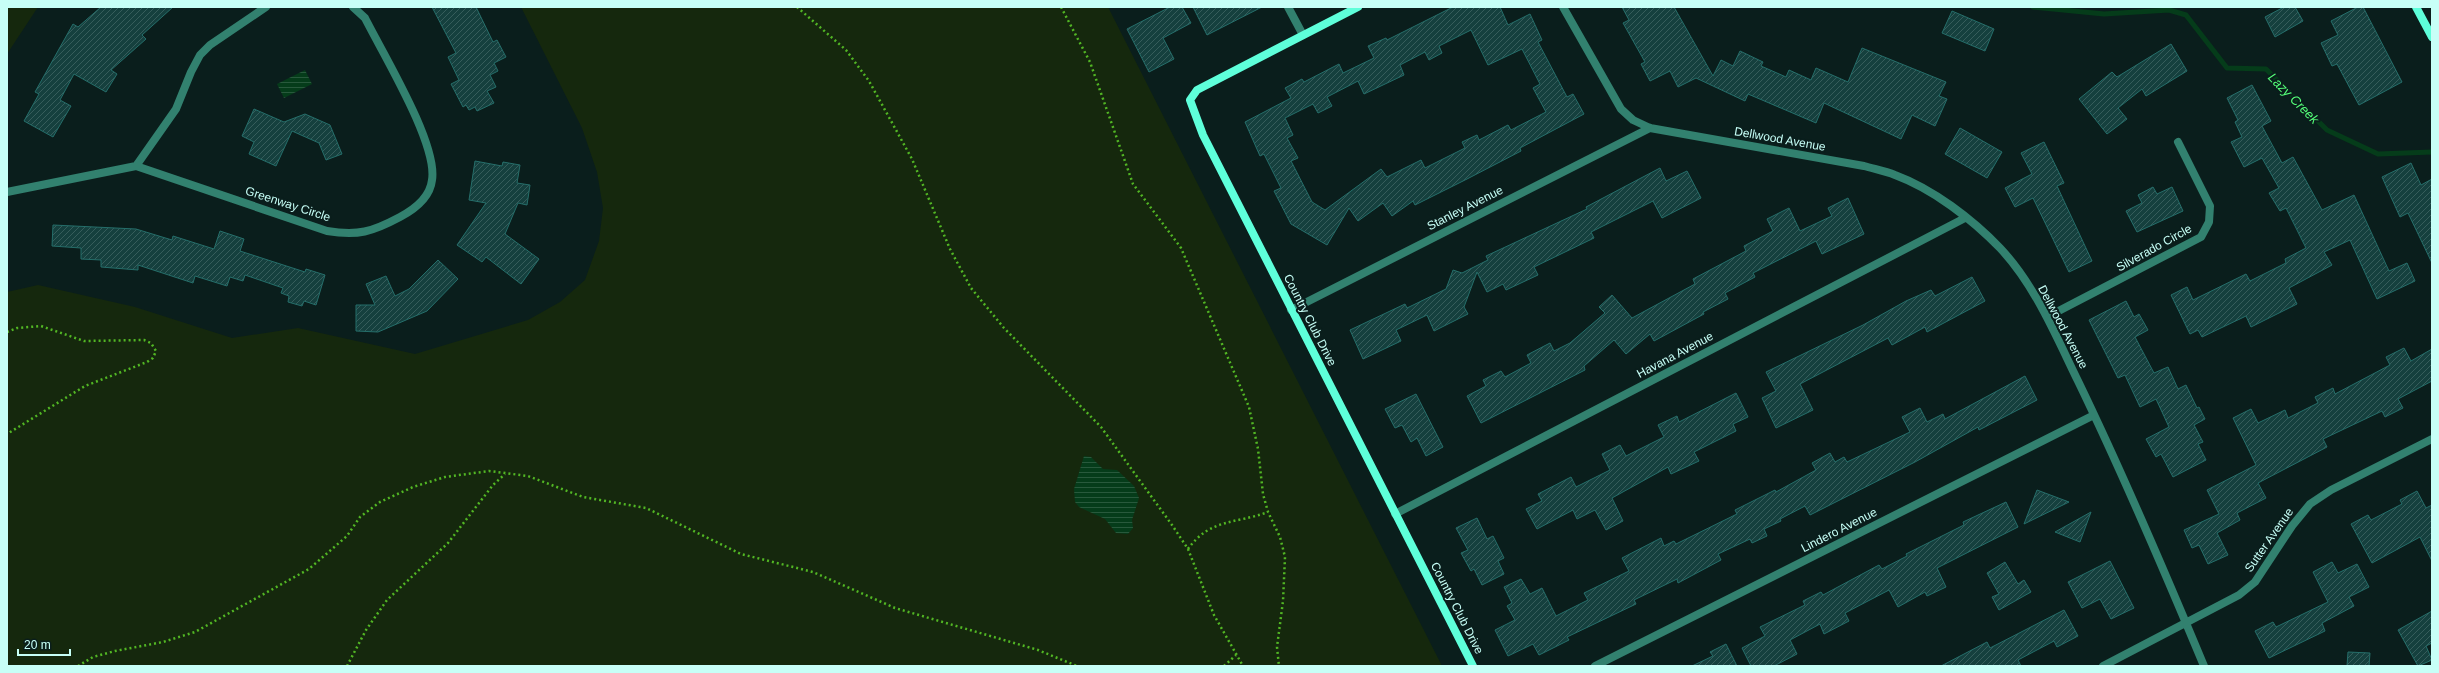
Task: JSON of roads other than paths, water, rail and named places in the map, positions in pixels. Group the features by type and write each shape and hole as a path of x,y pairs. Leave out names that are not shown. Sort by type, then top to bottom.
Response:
{"street":[{"path":"7,192 136,166 176,109 190,72 200,55 210,45 266,7"},
{"name":"Greenway Circle","path":"136,166 327,231 348,234 379,228 413,211 427,196 432,180 432,161 426,139 365,18 353,7"},
{"path":"1288,7 1303,35 1358,7"},
{"name":"Dellwood Avenue","path":"1563,7 1621,109 1633,120 1650,128 1864,166 1895,175 1932,195 1965,218 2000,248 2018,270 2047,317 2094,415 2204,666"},
{"path":"2416,7 2432,37"},
{"name":"Country Club Drive","path":"1303,35 1197,90 1190,100 1203,135 1473,666"},
{"name":"Stanley Avenue","path":"1291,310 1650,128"},
{"name":"Silverado Circle","path":"2047,317 2201,237 2209,222 2210,206 2178,142"},
{"name":"Havana Avenue","path":"1395,514 1965,218"},
{"name":"Lindero Avenue","path":"1595,666 2094,415"},
{"name":"Sutter Avenue","path":"2103,666 2239,595 2255,582 2292,526 2310,504 2331,490 2432,438"}],"waterway":[{"name":"Lazy Creek","path":"2033,7 2104,14 2169,10 2186,15 2227,68 2266,69 2327,130 2378,154 2432,152"}]}
